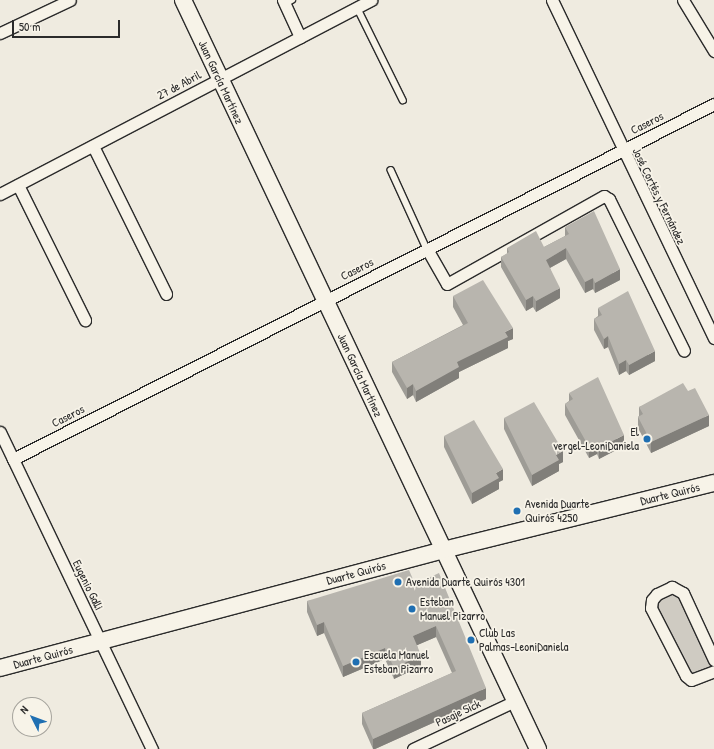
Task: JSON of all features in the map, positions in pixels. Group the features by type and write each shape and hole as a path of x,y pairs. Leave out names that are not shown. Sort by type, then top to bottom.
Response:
{"main road":[{"name":"Juan García Martínez","path":"183,0 219,79 538,749"},
{"name":"Duarte Quirós","path":"0,668 443,550 714,483"}],"street":[{"path":"0,32 70,0"},
{"name":"27 de Abril","path":"0,194 371,0"},
{"name":"José Cortés y Fernández","path":"552,0 622,150 714,338"},
{"path":"683,0 714,51"},
{"path":"287,1 300,37"},
{"name":"Caseros","path":"13,459 714,104"},
{"path":"93,146 166,294"},
{"path":"18,185 85,320"},
{"path":"427,248 447,284 604,196 609,199 684,351"},
{"name":"Eugenio Galli","path":"0,432 152,749"},
{"path":"714,660 683,593 672,587 657,594 652,600 652,608 686,676 691,680 714,671"},
{"name":"Pasaje Sick","path":"413,749 515,701"}],"lane":[{"path":"357,7 403,100"},
{"path":"391,170 427,248"}],"shaded area":[{"path":"677,588 714,660 714,671 691,680 652,600"}],"building":[{"path":"594,211 620,269 595,283 593,278 585,282 566,248 546,260 560,288 536,301 533,296 526,300 501,257 509,252 507,248 536,231 544,247 569,234 565,227"},
{"path":"483,280 513,328 505,332 508,337 457,362 459,367 416,391 413,384 407,388 392,362 468,323 453,296"},
{"path":"628,291 655,351 629,365 626,360 619,364 608,336 604,339 594,319 602,315 598,308"},
{"path":"598,377 624,435 599,448 597,443 589,447 565,404 573,399 569,393"},
{"path":"683,383 688,391 695,388 709,415 651,442 638,417 643,414 639,407"},
{"path":"534,402 563,451 556,455 559,460 532,475 504,418"},
{"path":"474,420 503,469 496,473 499,478 472,493 444,436"},
{"name":"Escuela Manuel Esteban Pizarro","path":"409,570 415,584 439,573 486,688 373,739 362,713 456,671 436,626 413,636 421,655 394,668 385,648 343,666 324,622 317,625 307,601"}],"place":[{"name":"El vergel-LeoniDaniela","path":"647,439"},
{"name":"Avenida Duarte Quirós 4250","path":"517,511"},
{"name":"Avenida Duarte Quirós 4301","path":"398,582"},
{"name":"Esteban Manuel Pizarro","path":"412,609"},
{"name":"Club Las Palmas-LeoniDaniela","path":"471,640"},
{"name":"Escuela Manuel Esteban Pizarro","path":"356,662"}]}
